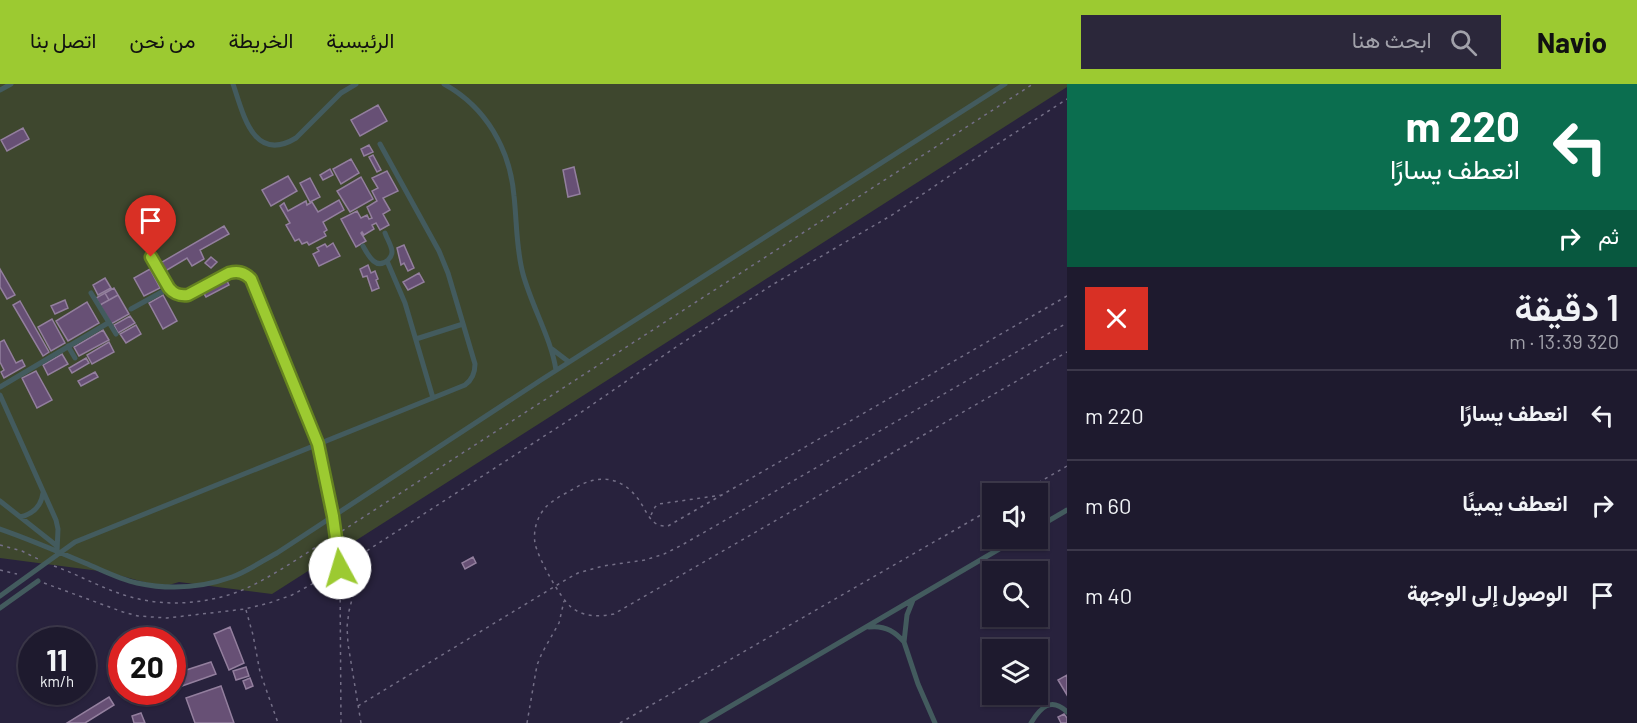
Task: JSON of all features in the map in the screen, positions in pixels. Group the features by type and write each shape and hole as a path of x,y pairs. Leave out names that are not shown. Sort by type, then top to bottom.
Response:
{"lane":[{"path":"0,90 11,84"},
{"path":"233,84 250,131 263,142 280,145 296,138 334,99 356,84"},
{"path":"444,84 464,97 483,116 494,130 502,146 512,180 516,235 523,275 551,348 556,370"},
{"path":"0,529 135,582 162,587 186,587 210,583 241,573 277,553 556,370 1005,84"},
{"path":"0,596 27,578 58,550 75,542 469,382 474,374 475,364 448,273 439,251 380,144"},
{"path":"363,246 374,262 378,264 387,261 392,252 385,233"},
{"path":"151,257 172,292 182,296 229,273 241,272 251,279 318,444 333,516 340,568"},
{"path":"387,261 405,303 433,398"},
{"path":"131,309 169,288"},
{"path":"90,293 116,334"},
{"path":"0,387 108,323"},
{"path":"416,339 463,324"},
{"path":"68,346 75,358"},
{"path":"551,348 569,362"},
{"path":"0,395 56,520 58,550"},
{"path":"20,517 39,506 43,491"},
{"path":"0,501 58,550"},
{"path":"1048,521 1067,510"},
{"path":"702,723 999,549"},
{"path":"0,608 38,581"},
{"path":"914,599 907,615 904,642 918,684 935,723"},
{"path":"866,628 883,628 891,631 904,642"},
{"path":"1031,723 1041,708 1047,705 1060,706 1067,712"}],"path":[{"path":"38,581 123,612 138,616 167,618 245,609 292,595 364,554 583,411 676,346 794,272 892,215 1067,99"},
{"path":"1067,296 668,526 654,523 629,488 618,482 595,479 584,483 553,501 544,509 535,530 535,542 539,554 564,600 572,608 592,616 614,614 1067,352"},
{"path":"358,706 578,573 603,566 645,560 682,545 1067,323"},
{"path":"1037,483 1067,466"},
{"path":"650,517 659,504 723,495"},
{"path":"620,723 982,514"},
{"path":"361,723 347,627 364,554"},
{"path":"340,568 341,723"},
{"path":"0,570 27,578"},
{"path":"527,723 537,665 559,623 564,600"},
{"path":"245,609 253,634 260,672 278,723"}],"green space":[{"path":"0,84 1067,84 1067,87 272,594 179,582 162,587 107,572 0,558"}],"building":[{"path":"378,105 387,121 360,136 351,120"},
{"path":"23,128 29,139 7,151 1,140"},
{"path":"369,145 373,152 364,156 361,149"},
{"path":"373,155 381,170 377,172 369,157"},
{"path":"351,159 359,173 341,184 333,169"},
{"path":"574,167 580,194 568,197 563,170"},
{"path":"330,169 333,175 323,180 320,175"},
{"path":"387,171 398,191 383,198 390,210 383,214 389,225 380,230 376,223 372,225 374,229 364,235 361,233 366,241 356,247 341,219 357,211 361,218 367,215 369,219 372,218 367,207 377,201 372,191 378,188 372,178"},
{"path":"288,176 297,191 271,206 262,190"},
{"path":"361,177 373,199 350,212 337,191"},
{"path":"310,178 320,197 310,202 300,183"},
{"path":"339,200 344,210 323,222 327,230 324,232 326,236 309,245 307,242 302,244 299,239 295,241 286,225 290,223 280,206 284,203 288,211 306,201 307,205 312,202 318,212"},
{"path":"224,226 229,234 200,250 204,259 192,266 187,258 162,273 157,265"},
{"path":"333,243 340,256 319,266 313,254 319,251 317,248 325,244 327,247"},
{"path":"404,245 414,268 408,271 404,263 401,265 397,248"},
{"path":"211,257 217,262 211,268 205,263"},
{"path":"368,265 371,273 375,271 378,279 376,280 379,288 372,291 367,276 363,277 360,269"},
{"path":"0,269 15,295 7,299 0,287"},
{"path":"150,269 160,288 144,296 134,278"},
{"path":"419,273 424,282 408,290 403,282"},
{"path":"105,278 111,288 98,295 93,285"},
{"path":"226,279 229,285 206,297 203,292"},
{"path":"114,288 118,295 109,300 105,293"},
{"path":"105,293 109,300 100,305 96,298"},
{"path":"118,295 129,314 111,324 100,305"},
{"path":"163,295 177,321 163,329 149,303"},
{"path":"65,300 68,308 55,314 51,306"},
{"path":"20,301 49,352 43,356 13,305"},
{"path":"87,302 99,323 68,341 56,321"},
{"path":"130,316 135,323 118,333 114,325"},
{"path":"52,319 65,343 51,351 38,327"},
{"path":"136,325 141,334 126,343 120,334"},
{"path":"103,330 109,340 79,356 74,347"},
{"path":"4,340 16,363 22,360 25,366 4,378 1,372 4,370 0,362 0,342"},
{"path":"109,342 114,352 92,364 87,355"},
{"path":"62,354 68,364 48,375 43,365"},
{"path":"86,358 89,363 72,373 69,368"},
{"path":"36,371 52,400 37,408 22,378"},
{"path":"95,372 98,377 81,386 78,381"},
{"path":"473,557 476,563 465,569 462,563"},
{"path":"230,627 244,663 229,670 214,634"},
{"path":"211,662 216,674 186,685 186,670"},
{"path":"246,667 249,676 236,680 233,671"},
{"path":"1067,675 1067,695 1058,680"},
{"path":"250,678 253,686 246,689 243,681"},
{"path":"221,686 234,723 195,723 186,698"},
{"path":"108,698 108,705 114,705 85,723 67,723"},
{"path":"141,713 145,723 134,723 132,716"},
{"path":"1064,714 1067,723 1061,723 1058,717"}],"route":[{"path":"151,257 169,288 177,295 188,295 229,273 241,272 251,279 318,444 333,516 340,568"}]}
